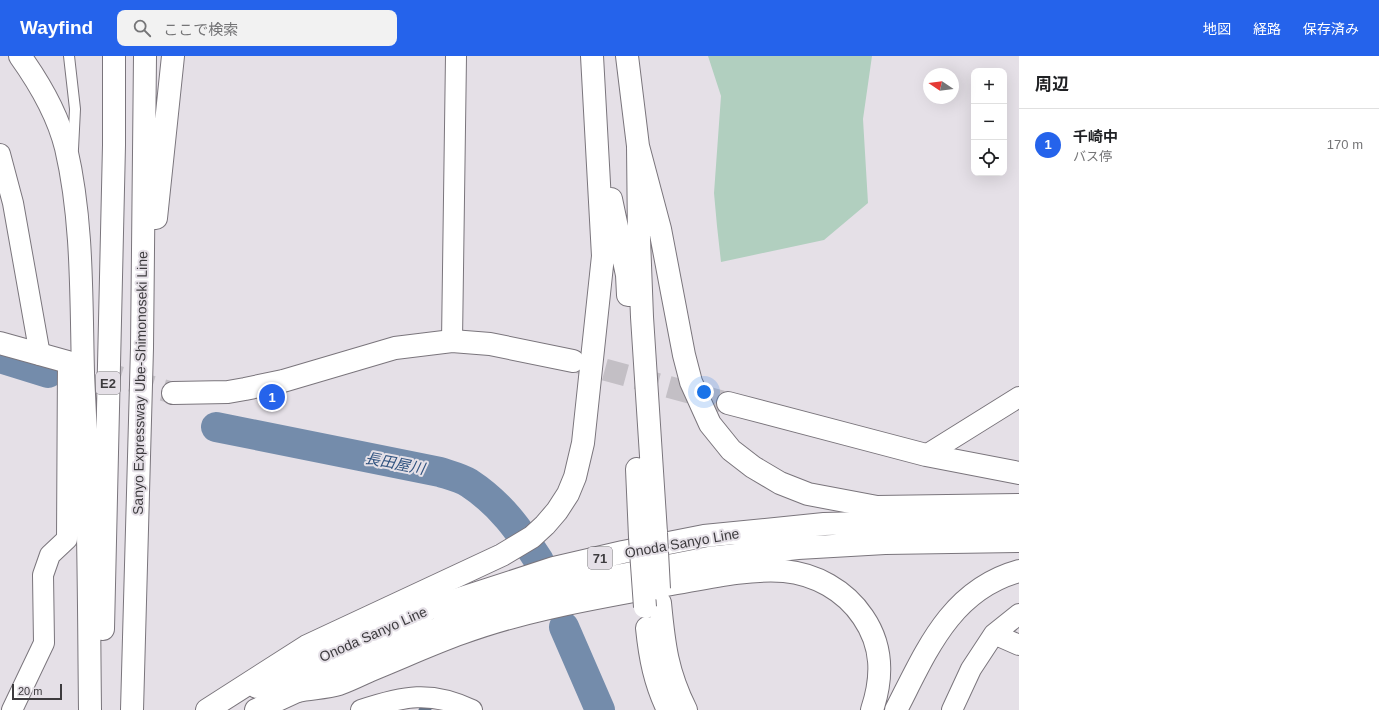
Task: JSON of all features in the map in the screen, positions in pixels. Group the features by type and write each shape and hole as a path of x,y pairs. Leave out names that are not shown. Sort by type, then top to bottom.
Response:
{"main road":[{"path":"20,56 41,88 54,116 65,147 72,181 77,224 80,266 86,451 90,710"},
{"name":"E2","path":"101,710 114,153 114,56"},
{"name":"Sanyo Expressway Ube-Shimonoseki Line","path":"132,707 142,348 145,56"},
{"path":"142,348 174,56"},
{"path":"207,710 307,646 502,555 532,537 545,525 557,511 568,494 575,477 582,449 603,256 592,56"},
{"path":"626,56 638,146 639,239 648,535"},
{"path":"596,133 627,275 653,605 653,670 659,690 668,710"},
{"path":"638,146 660,229 684,355 691,382 698,401 710,424 731,450 753,468 780,483 808,494 877,506 1019,505"},
{"path":"173,393 228,392 245,389 283,381 395,348 452,341 490,344 573,361"},
{"path":"0,343 68,362"},
{"path":"728,403 926,455 1019,473"},
{"name":"Onoda Sanyo Line","path":"207,710 358,639 431,608 554,568 704,536 824,524 1019,519"},
{"name":"Onoda Sanyo Line","path":"256,710 397,645 499,605 556,588 709,558 798,548 885,543 1019,541"},
{"path":"297,691 337,684 462,633 518,615 705,578 761,570 784,571 801,574 820,580 847,599 860,612 874,636 880,666 878,686 872,710"},
{"path":"896,710 943,624 960,604 974,592 993,580 1019,570"},
{"path":"653,605 674,684 686,710"}],"street":[{"path":"452,341 456,56"},
{"path":"0,154 13,203 40,355"},
{"path":"12,710 44,643 43,574 50,555 67,539 68,362"},
{"path":"926,455 1019,397"},
{"path":"952,710 971,669 994,634 1019,614"},
{"path":"994,634 1019,645"},
{"path":"361,710 389,700 405,697 425,697 446,700 472,710"}],"lane":[{"path":"69,56 75,109 72,181"}],"green space":[{"path":"708,56 872,56 863,119 868,203 824,240 721,262 714,193 721,96"}],"waterway":[{"name":"長田屋川","path":"0,358 48,373"},
{"name":"長田屋川","path":"216,427 440,472 462,480 480,491 500,509 516,528 539,561"},
{"name":"長田屋川","path":"564,627 600,710"},
{"path":"421,710 429,710"}],"tunnel":[{"path":"573,361 728,403"},
{"path":"68,362 173,393"}],"place":[{"name":"千崎中","path":"272,397"}]}
